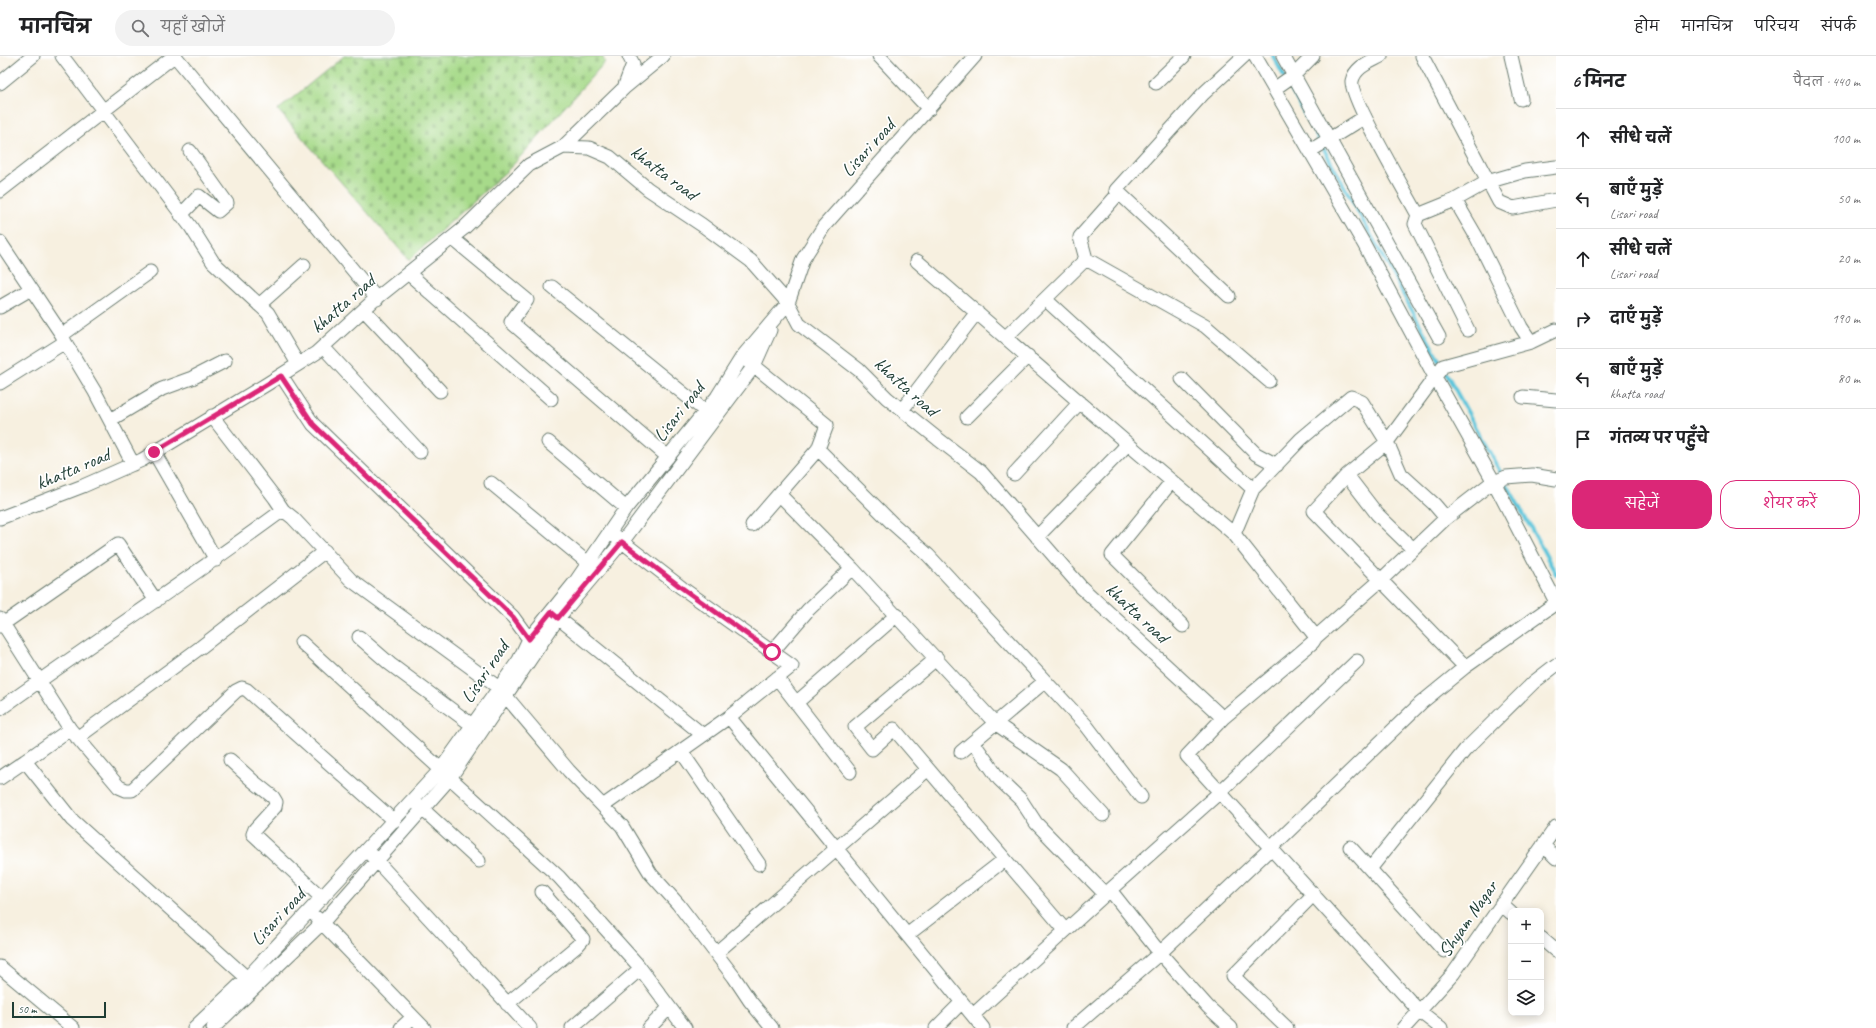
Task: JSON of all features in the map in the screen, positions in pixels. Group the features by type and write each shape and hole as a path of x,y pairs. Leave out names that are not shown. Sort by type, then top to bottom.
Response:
{"street":[{"path":"0,83 33,56"},
{"path":"62,56 104,110 181,215 213,262 268,313 298,364"},
{"path":"0,191 175,56 377,299"},
{"path":"624,88 633,64 629,56"},
{"path":"563,147 624,88 663,56"},
{"path":"880,56 928,109"},
{"name":"Lisari road","path":"213,1028 322,923 422,810 626,508 717,397 742,357 788,303 803,259 824,226 974,56"},
{"path":"1156,83 1184,56"},
{"path":"1229,296 1116,190 1203,94 1244,56"},
{"path":"1073,1028 1160,953 1272,848 1421,703 1465,667 1556,602 1494,482 1435,377 1364,244 1255,56"},
{"path":"1283,56 1330,138 1439,337"},
{"path":"1274,89 1294,75 1313,56"},
{"path":"1381,56 1364,65 1354,74 1352,83 1365,117 1418,215 1415,224 1468,330"},
{"path":"1422,56 1487,182 1499,202 1513,208 1556,200"},
{"path":"1510,56 1521,99"},
{"path":"1310,151 1365,117"},
{"name":"khatta road","path":"0,518 83,486 133,464 281,376 323,347 377,299 452,238 529,165 563,147 589,148 610,157 648,189 702,225 751,261 788,303 800,324 859,370 902,410 981,472 1081,587 1223,718"},
{"path":"181,215 199,196 218,211 227,203 190,152"},
{"path":"1418,215 1455,200 1487,182 1525,171 1556,167"},
{"path":"1119,193 1080,237 1086,259 1205,326 1269,382"},
{"path":"1455,200 1476,236 1520,327 1531,342"},
{"path":"452,238 528,300 511,322 668,457"},
{"path":"0,242 63,339 110,420 133,464"},
{"path":"1006,338 1086,259"},
{"path":"917,261 1234,534 1316,636"},
{"path":"259,305 304,265"},
{"path":"0,383 63,339 150,272"},
{"path":"408,273 551,399"},
{"path":"552,287 705,411"},
{"path":"0,307 31,289"},
{"path":"1045,299 1253,488"},
{"path":"364,310 440,391"},
{"path":"902,410 977,312"},
{"name":"Lisari road","path":"194,1028 247,978 412,800 446,774 472,726 502,692 529,639 555,615 622,542 754,366 778,314"},
{"path":"1465,667 1314,511 1347,475 1387,442 1443,366 1531,342 1556,330"},
{"path":"323,347 420,452"},
{"path":"968,417 1028,356"},
{"path":"742,357 827,425 818,449 752,525"},
{"path":"110,420 162,389 192,378 225,361"},
{"path":"281,376 313,424 513,617 529,639"},
{"path":"1182,379 1256,454 1277,465"},
{"path":"1234,534 1253,488 1301,439 1351,397 1362,402 1387,442 1400,474 1434,504 1446,518"},
{"path":"1523,397 1556,400"},
{"path":"1014,474 1080,402"},
{"path":"212,416 283,510 293,518 351,580 502,692 569,771 622,826 651,874 678,904 734,977 750,1001 772,1028"},
{"path":"548,442 626,508"},
{"path":"1037,537 1128,444"},
{"path":"818,449 892,523 928,555 1044,682 1086,725 1141,796"},
{"path":"154,452 216,560"},
{"path":"1347,475 1377,514 1414,549"},
{"path":"1441,1028 1419,1011 1187,756 1223,718 1313,642 1316,636 1381,580 1446,518 1494,482 1506,477 1532,475 1556,478"},
{"path":"1172,481 1112,555 1183,626"},
{"path":"491,482 588,563"},
{"path":"779,494 897,615 996,723 1061,769 1103,815"},
{"path":"0,709 39,680 216,560 283,510"},
{"path":"604,806 680,751 729,718 792,666 682,588 610,532"},
{"path":"156,601 118,544 1,623 74,734 119,787 126,790 132,790 236,691 242,688 247,690 394,821"},
{"path":"0,778 25,761 74,734 201,647 325,551"},
{"path":"772,652 808,610 852,568"},
{"path":"555,615 704,735"},
{"path":"796,703 897,615"},
{"path":"359,637 390,664 472,726"},
{"path":"301,642 559,877 640,969 685,1028"},
{"path":"937,658 855,727 872,749 894,729 1065,930"},
{"path":"973,1015 1107,892 1220,792 1356,661"},
{"path":"1370,870 1465,750 1534,682 1556,665"},
{"path":"777,678 850,772"},
{"path":"961,752 1044,682"},
{"path":"729,718 983,1028"},
{"path":"973,742 999,779 1022,800 1036,823 1107,892 1208,1007 1231,1028"},
{"path":"680,751 759,864"},
{"path":"230,760 273,797 276,802 275,807 255,829 253,834 322,898"},
{"path":"25,761 72,820 247,978"},
{"path":"716,953 928,769"},
{"path":"412,800 479,861"},
{"name":"Shyam Nagar","path":"1404,1028 1453,974 1506,908 1543,845 1556,827"},
{"path":"1543,845 1556,858"},
{"path":"1350,847 1444,952"},
{"path":"367,850 530,1028"},
{"path":"907,935 1004,860"},
{"path":"507,1004 577,946 583,939 542,892"},
{"path":"1287,1028 1233,976 1314,894"},
{"path":"310,910 424,1028"},
{"path":"1544,941 1556,951"},
{"path":"0,967 73,1028"},
{"path":"572,1028 640,969"},
{"path":"936,1028 962,1002"},
{"path":"649,1028 669,1008"},
{"path":"401,1028 413,1017"}],"green space":[{"path":"344,56 602,56 605,62 511,167 409,260 278,110"}],"waterway":[{"path":"1273,56 1556,574"}],"route":[{"path":"154,452 281,376 313,424 513,617 529,639 551,612 558,618 622,542 682,588 772,652"}]}
